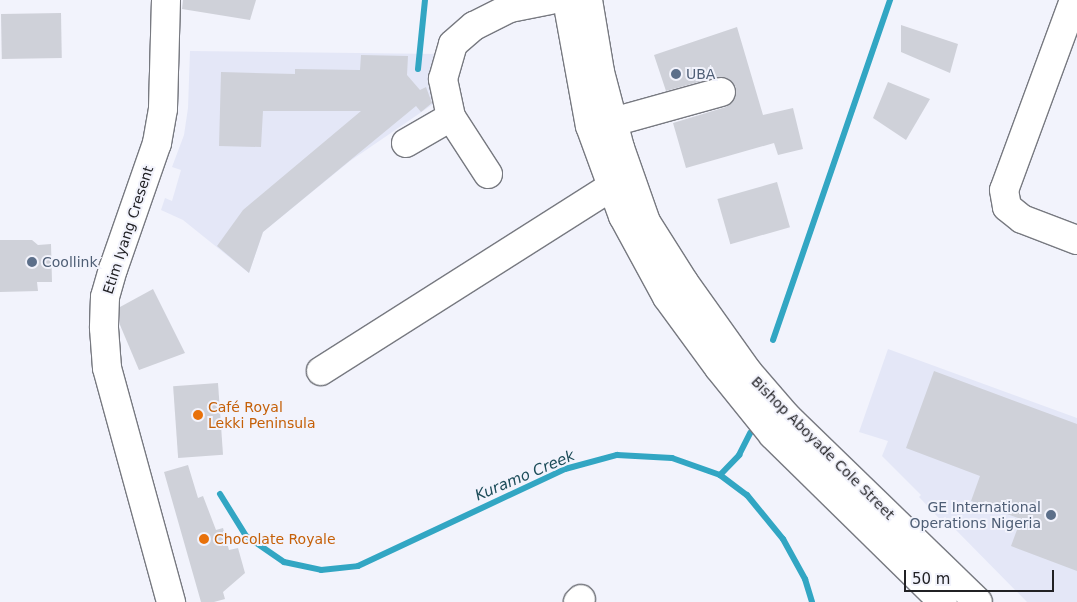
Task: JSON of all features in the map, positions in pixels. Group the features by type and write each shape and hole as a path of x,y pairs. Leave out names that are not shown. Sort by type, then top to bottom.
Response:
{"street":[{"name":"Etim Iyang Cresent","path":"166,0 163,109 157,143 113,269 105,297 104,328 107,368 171,602"},
{"path":"488,174 451,117 443,79 453,44 474,26 510,4 550,0"},
{"name":"Bishop Aboyade Cole Street","path":"567,0 590,126 623,216 667,297 719,368 773,435 943,602"},
{"name":"Bishop Aboyade Cole Street","path":"588,0 600,72 613,122 646,222 684,282 748,372 786,416 978,602"},
{"path":"1074,0 1004,190 1007,207 1022,218 1077,240"},
{"path":"613,122 721,92"},
{"path":"406,143 451,117"},
{"path":"321,371 612,186"}],"shaded area":[{"path":"190,51 439,54 442,98 350,161 263,232 249,273 183,220 161,210 165,198 172,201 181,170 172,167 184,135 188,108"},
{"path":"888,349 1077,418 1077,602 1027,602 954,528 950,530 919,497 921,495 882,456 888,441 859,432"}],"building":[{"path":"183,0 256,0 250,20 182,9"},
{"path":"61,13 62,58 2,59 1,14"},
{"path":"901,25 958,44 950,73 901,52"},
{"path":"737,27 763,115 793,108 803,149 778,155 774,143 686,168 673,123 726,107 736,96 736,87 725,77 717,77 666,91 654,55"},
{"path":"361,55 408,56 407,75 420,90 426,87 432,103 421,112 416,106 263,232 249,273 217,246 243,210 361,111 263,111 261,147 219,146 221,72 295,74 295,69 360,70"},
{"path":"888,82 930,99 906,140 873,118"},
{"path":"777,182 790,227 730,244 717,199"},
{"name":"Coollink","path":"0,240 32,240 38,245 51,244 52,282 37,282 38,291 0,292"},
{"path":"153,289 185,353 139,370 120,325 120,307"},
{"path":"934,371 1077,424 1077,571 1011,546 1021,519 971,501 980,476 906,448"},
{"name":"Café Royal Lekki Peninsula","path":"218,383 223,455 178,458 173,386"},
{"name":"Chocolate Royale","path":"188,465 198,498 203,496 216,530 223,528 229,550 238,548 245,573 223,592 225,599 214,602 201,602 164,472"}],"waterway":[{"name":"Kuramo Creek","path":"418,69 425,0"},
{"path":"773,340 890,0"},
{"path":"720,475 739,455 750,433"},
{"name":"Kuramo Creek","path":"220,494 246,536 284,562 321,570 358,566 565,469 617,455 672,458 720,475 747,495 783,539 805,579 812,602"}],"place":[{"name":"UBA","path":"676,74"},
{"name":"Coollink","path":"32,262"},
{"name":"Café Royal Lekki Peninsula","path":"198,415"},
{"name":"GE International Operations Nigeria","path":"1051,515"},
{"name":"Chocolate Royale","path":"204,539"}]}
